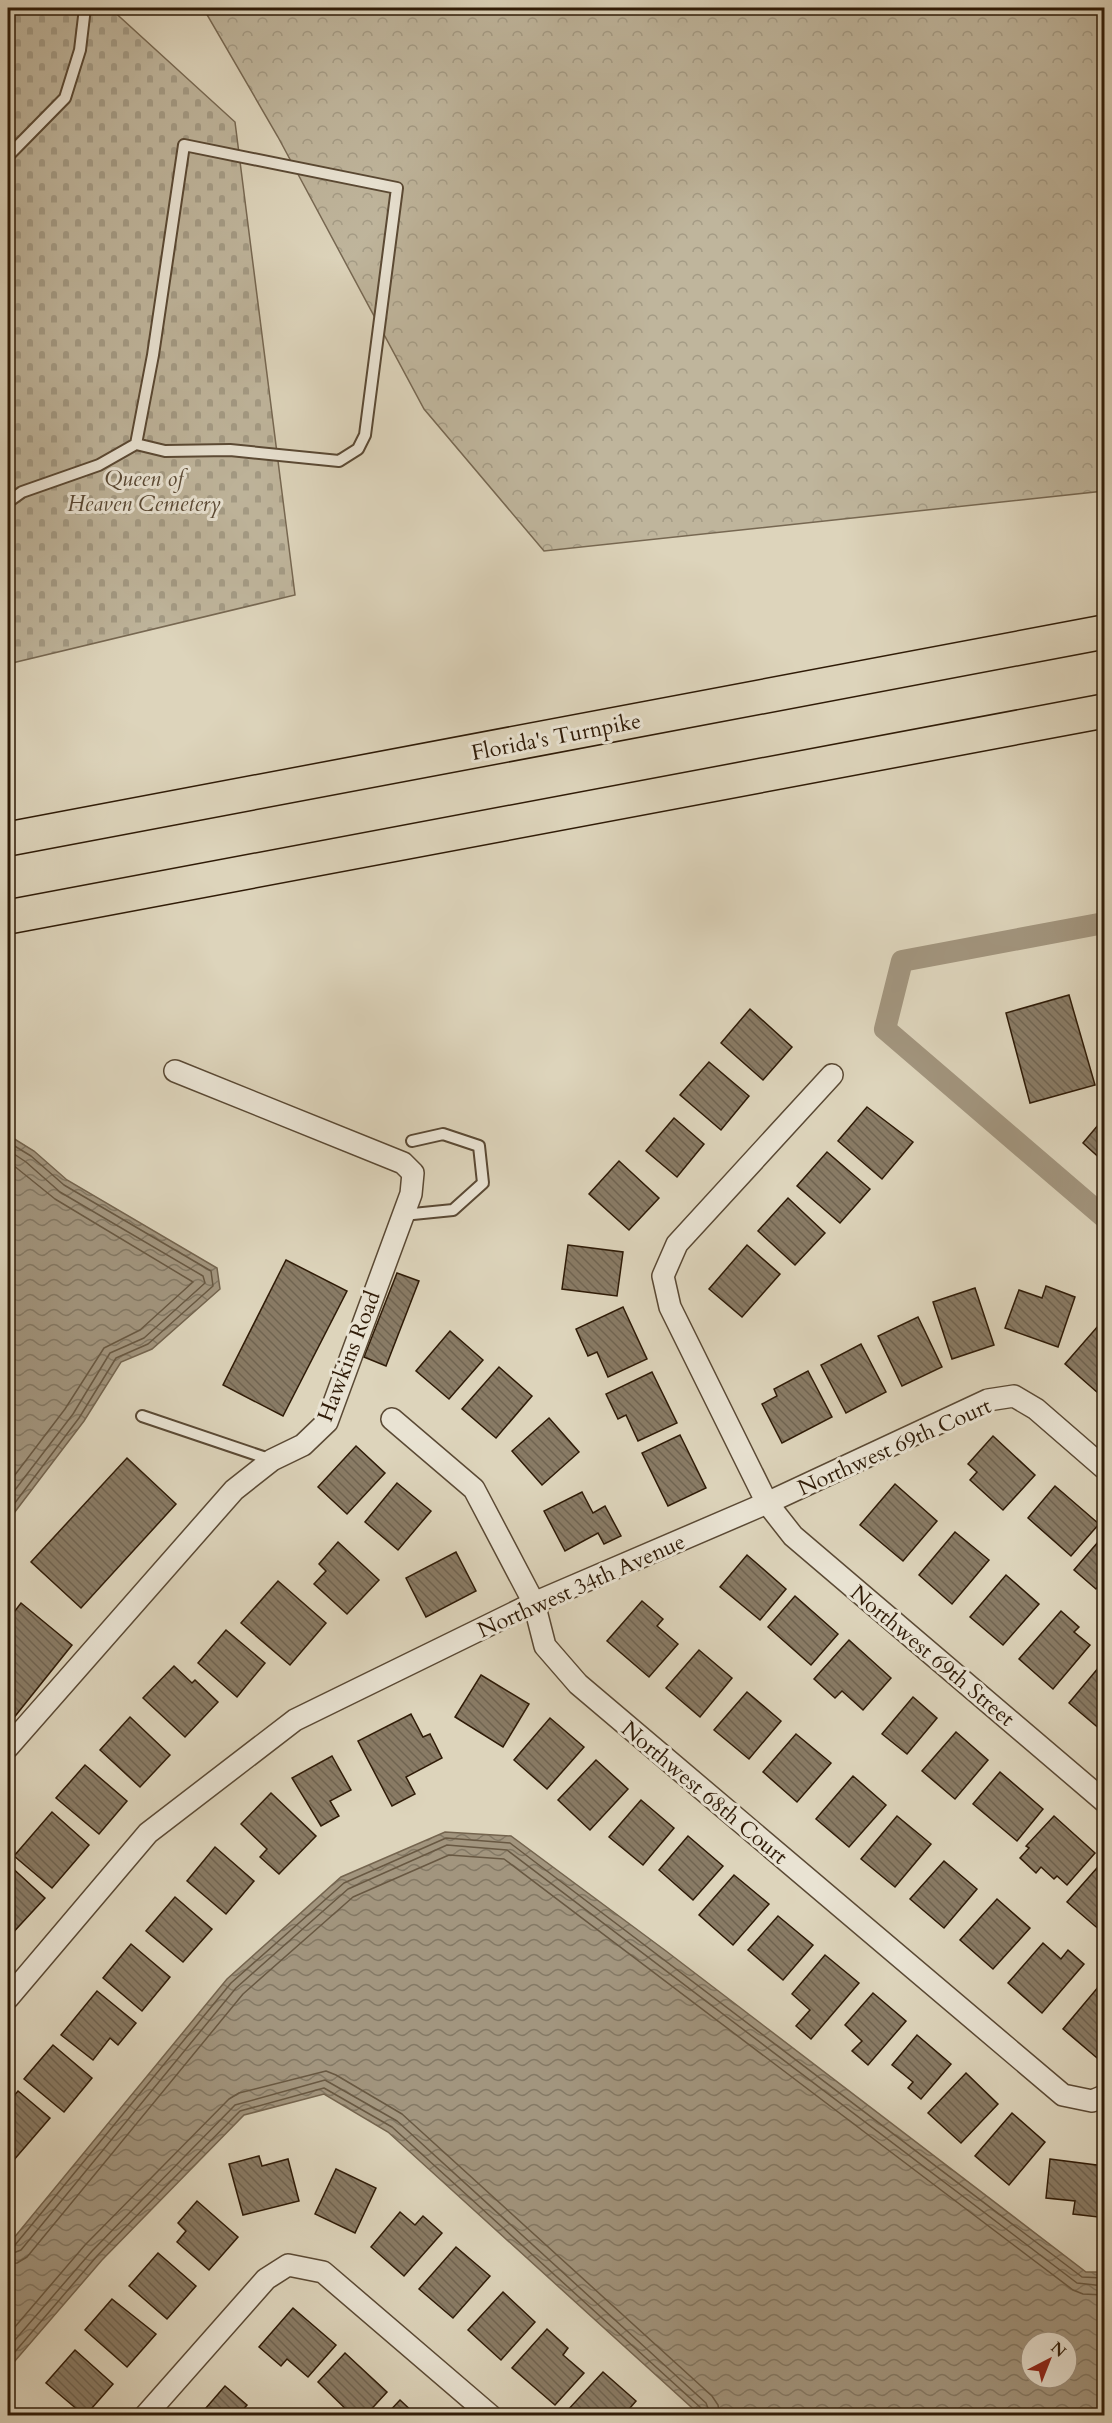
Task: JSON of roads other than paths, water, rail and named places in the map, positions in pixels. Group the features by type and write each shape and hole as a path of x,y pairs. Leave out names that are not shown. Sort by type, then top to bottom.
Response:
{"highway":[{"name":"Florida's Turnpike","path":"8,839 1104,632"},
{"path":"8,917 1104,711"}],"street":[{"name":"Hawkins Road","path":"8,1748 234,1490 272,1460 303,1444 327,1422 411,1194 413,1173 403,1163 175,1071"},
{"path":"767,1503 670,1307 663,1276 677,1244 832,1076"},
{"name":"Northwest 69th Court","path":"767,1503 988,1400 1014,1396 1036,1409 1104,1468"},
{"name":"Northwest 68th Court","path":"392,1419 474,1489 534,1603 545,1646 578,1684 1063,2095 1098,2098"},
{"name":"Northwest 34th Avenue","path":"8,1998 148,1833 295,1720 534,1603 767,1503"},
{"name":"Northwest 69th Street","path":"767,1503 793,1536 1104,1801"},
{"path":"145,2415 266,2279 288,2265 323,2272 491,2415"}],"lane":[{"path":"8,156 65,98 80,50 85,8"},
{"path":"8,502 22,492 99,465 136,444 165,450 230,450 339,461 358,449 365,435 397,188 184,146 153,356 136,444"},
{"path":"403,1215 453,1210 483,1183 479,1146 443,1134 412,1141"},
{"path":"142,1416 272,1460"}],"water":[{"path":"8,1135 34,1151 67,1180 217,1268 220,1289 152,1349 121,1362 84,1421 8,1521"},
{"path":"445,1832 511,1836 666,1951 1086,2272 1104,2272 1104,2415 700,2415 388,2132 324,2094 244,2115 102,2260 8,2369 8,2245 227,1979 341,1877"}],"waterway":[{"path":"1104,923 902,961 885,1029 1104,1217"}],"park label":[{"name":"Queen of Heaven Cemetery","path":"144,490"}]}
